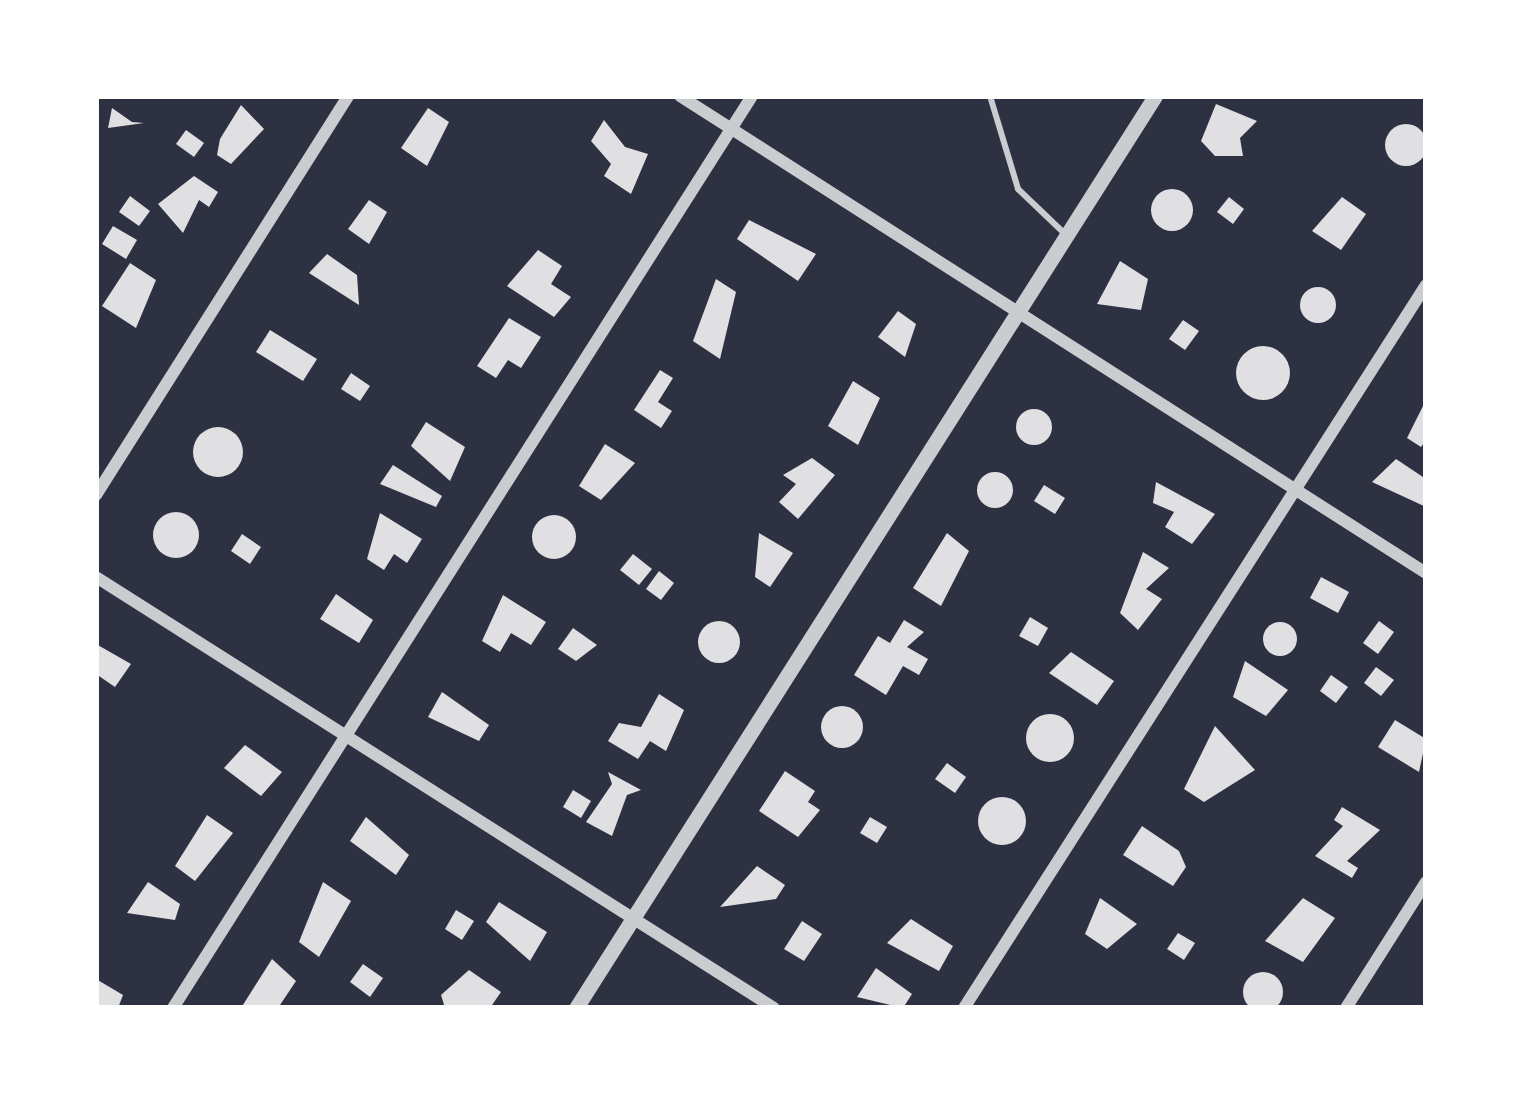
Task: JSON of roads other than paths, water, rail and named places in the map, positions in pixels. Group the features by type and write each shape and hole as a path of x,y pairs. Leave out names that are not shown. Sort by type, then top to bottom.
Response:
{"street":[{"path":"96,495 348,96"},
{"path":"680,96 1426,573"},
{"path":"173,1008 752,96"},
{"path":"576,1008 1155,96"},
{"path":"964,1008 1426,285"},
{"path":"96,578 774,1008"},
{"path":"1346,1008 1426,882"}],"lane":[{"path":"990,96 1018,189 1067,235"}]}
